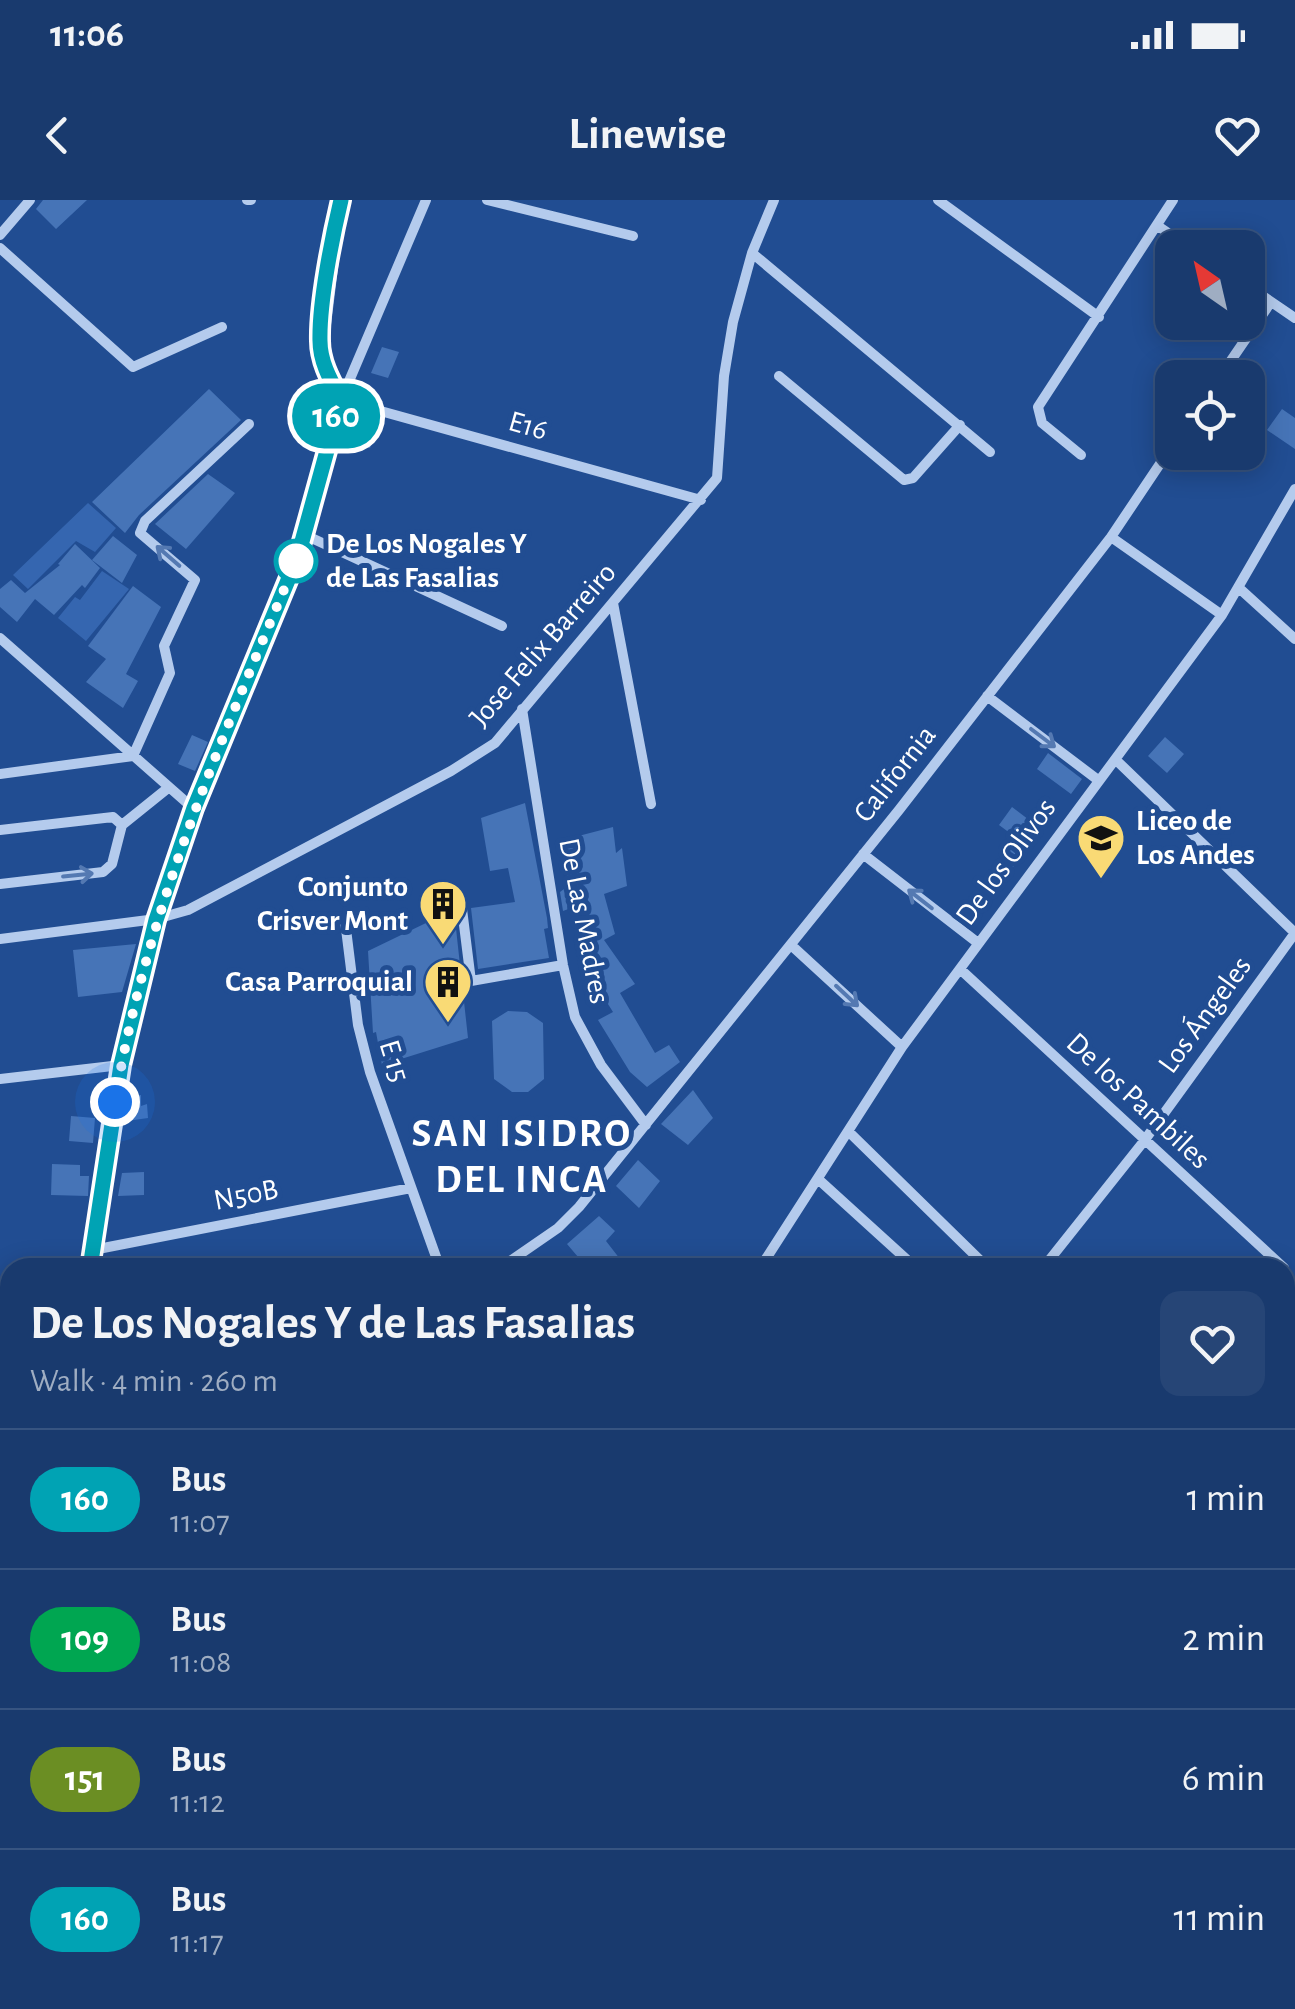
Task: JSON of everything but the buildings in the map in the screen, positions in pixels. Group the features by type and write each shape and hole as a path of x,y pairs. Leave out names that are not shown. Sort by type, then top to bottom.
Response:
{"street":[{"path":"0,235 30,200"},
{"path":"341,200 320,341 326,372 341,400"},
{"path":"91,1258 121,1065 156,920 194,808 305,535 341,400 426,200"},
{"path":"487,200 633,236"},
{"name":"Jose Felix Barreiro","path":"0,939 156,920 196,907 466,762 494,743 717,478 724,376 740,291 774,200"},
{"path":"938,200 1100,317"},
{"path":"1081,455 1042,424 1037,411 1171,200"},
{"path":"1158,226 1164,230"},
{"path":"0,248 133,367 222,327"},
{"path":"752,252 990,452"},
{"path":"1265,298 1295,318"},
{"path":"1231,360 1271,302"},
{"path":"780,376 904,480 913,478 960,425"},
{"name":"E16","path":"341,400 702,500"},
{"path":"133,756 170,673 164,646 195,580 140,533 145,521 249,424"},
{"name":"California","path":"514,1258 570,1218 987,696 1110,538 1156,470"},
{"name":"De los Olivos","path":"767,1258 902,1048 1222,615 1295,488"},
{"path":"305,535 502,626"},
{"path":"1110,538 1222,615"},
{"path":"1240,588 1295,639"},
{"path":"614,603 651,804"},
{"path":"0,638 194,808"},
{"path":"987,696 1098,780"},
{"name":"De Las Madres","path":"522,709 562,965 580,1027 600,1065 646,1124"},
{"path":"0,774 133,756"},
{"path":"1116,760 1295,933"},
{"path":"0,884 103,872 112,864 122,825 168,788"},
{"path":"0,830 112,817 122,825"},
{"path":"863,854 978,943"},
{"path":"462,909 471,981 562,965"},
{"name":"E 15","path":"345,921 358,1025 370,1072 436,1258"},
{"name":"Los Ángeles","path":"1051,1258 1144,1141 1295,933"},
{"path":"791,945 902,1048"},
{"name":"De los Pambiles","path":"960,969 1273,1258"},
{"path":"0,1079 121,1065"},
{"path":"849,1132 978,1258"},
{"path":"818,1179 905,1258"},
{"name":"N50B","path":"96,1258 411,1188"}],"shaded area":[{"path":"88,503 116,528 95,552 76,541 28,589 13,575"},
{"path":"102,571 129,589 86,641 58,618 75,597 80,600"}],"bus line":[{"name":"160","path":"91,1258 121,1065 156,920 194,808 298,556 341,400 326,372 320,341 341,200"}],"place":[{"name":"De Los Nogales Y de Las Fasalias","path":"296,561"},
{"name":"Liceo de Los Andes","path":"1101,880"},
{"name":"Conjunto Crisver Mont","path":"443,946"},
{"name":"Casa Parroquial","path":"448,1024"}],"district":[{"name":"SAN ISIDRO DEL INCA","path":"522,1157"}],"route":[{"path":"115,1102 156,920 194,808 298,556 296,561"}]}
